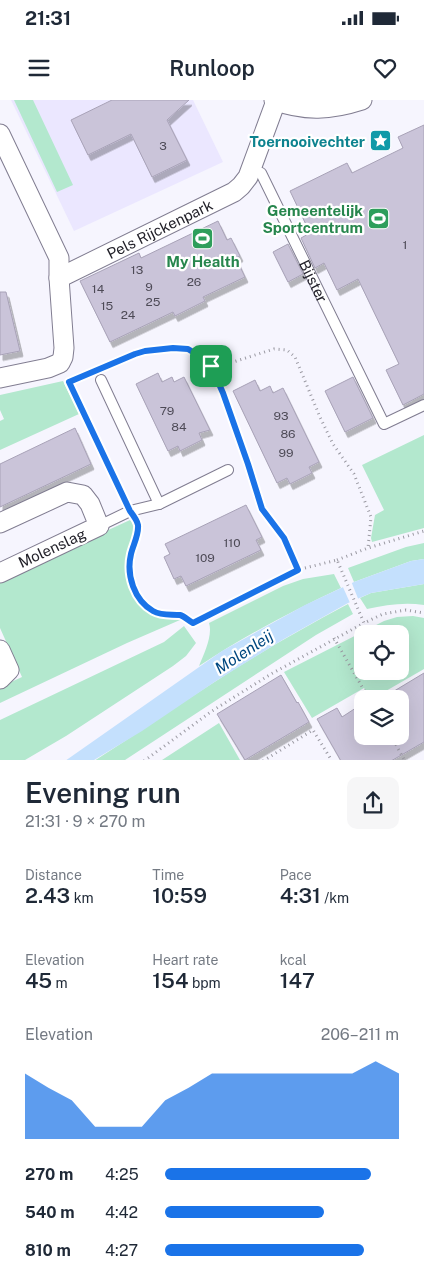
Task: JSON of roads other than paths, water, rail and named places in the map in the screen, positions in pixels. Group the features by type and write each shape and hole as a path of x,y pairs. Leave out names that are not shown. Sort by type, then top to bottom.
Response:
{"street":[{"path":"251,169 275,101 294,107 318,109 342,106 362,100"},
{"path":"0,134 59,258 64,348 60,363 48,368 0,378"},
{"name":"Pels Rijckenpark","path":"59,278 234,192 248,177 251,169"},
{"name":"Molenslag","path":"0,523 67,492 83,494 90,504 99,526 0,573"},
{"path":"0,650 9,670 0,679"}],"lane":[{"name":"Bijster","path":"251,169 261,173 384,424 424,405"},
{"path":"98,375 159,504"},
{"path":"99,526 130,511 159,504 228,470"}],"water":[{"name":"Molenleij","path":"424,559 424,584 371,593 348,603 284,639 216,681 142,731 94,760 66,760 222,651 305,605 354,582 411,561"}],"place":[{"name":"Toernooivechter","path":"381,141"},
{"name":"Gemeentelijk Sportcentrum","path":"379,219"},
{"name":"My Health","path":"203,238"}]}
